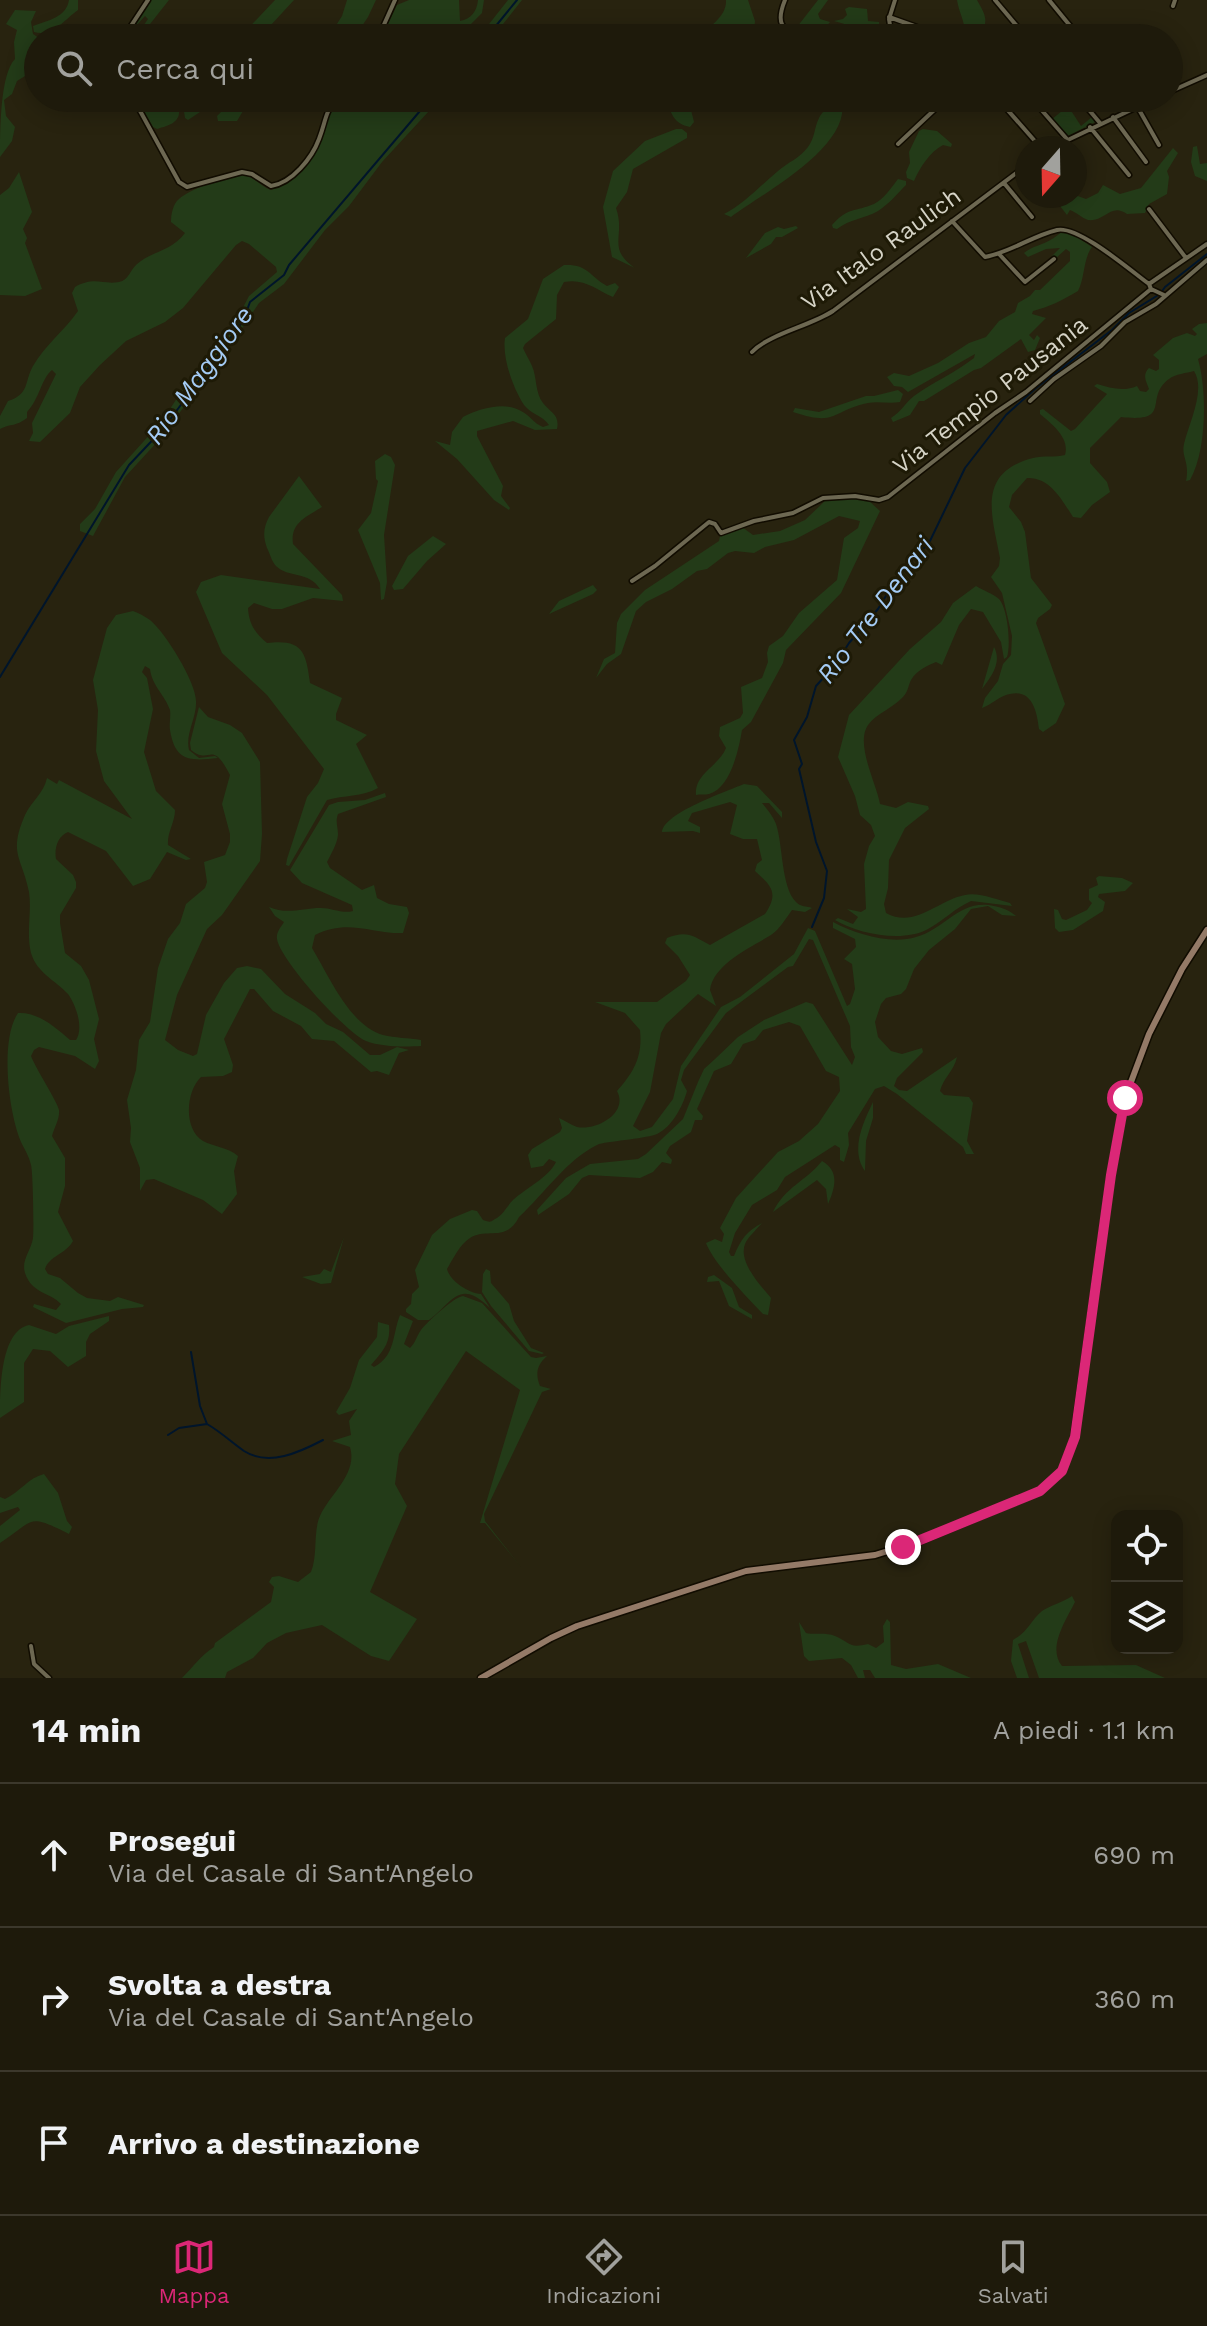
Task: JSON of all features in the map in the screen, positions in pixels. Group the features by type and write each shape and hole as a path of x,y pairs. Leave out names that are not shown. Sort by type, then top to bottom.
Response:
{"main road":[{"path":"481,1678 543,1642 588,1623 754,1569 895,1550 1022,1500 1054,1480 1068,1459 1075,1437 1113,1160 1126,1094 1145,1042 1170,991 1207,930"}],"street":[{"path":"132,24 148,0"},
{"path":"384,24 395,0"},
{"path":"783,24 779,15 785,0"},
{"path":"890,24 889,17 895,0"},
{"path":"995,0 1015,24"},
{"path":"1049,0 1069,24"},
{"path":"889,17 909,24"},
{"path":"1183,86 1207,75"},
{"path":"141,112 179,182 186,187 242,172 252,174 271,186 287,180 318,143 326,112"},
{"path":"898,144 932,112"},
{"path":"1009,112 1030,136"},
{"path":"1043,112 1064,136"},
{"path":"1091,112 1100,123"},
{"path":"1073,136 1124,112"},
{"path":"1141,112 1159,145"},
{"path":"1113,117 1146,162"},
{"path":"1090,127 1129,175"},
{"name":"Via Italo Raulich","path":"752,352 761,344 817,321 833,311 1015,174"},
{"path":"1004,183 1032,217"},
{"path":"1149,209 1186,258"},
{"path":"952,221 982,255 999,254 1065,229 1089,242 1164,295"},
{"name":"Via Tempio Pausania","path":"632,581 709,522 715,524 721,533 754,521 793,513 823,498 855,496 879,500 888,497 1026,392 1186,258 1207,244"},
{"path":"999,254 1025,282 1054,259"},
{"path":"1030,401 1137,314 1155,305 1207,260"},
{"path":"1131,306 1137,314"},
{"path":"31,1646 34,1664 49,1678"}],"green space":[{"path":"69,0 78,0 78,10 62,24 39,24 60,15"},
{"path":"150,0 169,0 150,24 145,24 148,19 145,16 134,24"},
{"path":"275,0 294,0 272,24 252,24"},
{"path":"347,0 376,0 363,24 337,24"},
{"path":"409,0 459,0 460,21 473,14 478,0 484,0 482,13 471,24 388,24 397,5"},
{"path":"508,0 522,0 503,24 489,24"},
{"path":"726,0 748,0 755,24 713,24 726,6"},
{"path":"818,0 828,0 818,14 820,19 830,22 828,24 799,24"},
{"path":"957,0 977,0 983,11 984,24 964,24"},
{"path":"845,9 867,9 868,21 879,24 834,21 847,15"},
{"path":"15,10 36,11 31,24 24,24 24,77 17,81 12,94 4,100 6,116 15,127 12,141 0,157 4,90 6,77 15,59 17,30 6,24"},
{"path":"145,112 179,112 172,123 157,129"},
{"path":"184,112 200,112 188,120"},
{"path":"221,112 242,112 237,121 218,121 217,116"},
{"path":"330,112 428,112 325,230 284,284 259,303 230,346 231,351 219,361 158,441 125,477 93,536 80,531 80,524 95,509 116,472 162,421 189,380 214,353 249,296 277,272 276,267 249,244 242,241 236,245 183,308 165,322 126,341 80,387 70,413 40,442 29,441 33,433 32,423 56,374 52,370 27,412 27,418 0,429 0,416 8,401 23,391 38,358 78,311 72,293 75,287 93,281 122,281 143,260 180,239 185,233 171,222 174,206 184,195 220,179 238,175 248,176 271,190 285,184 296,174 312,151"},
{"path":"672,112 692,112 694,122 690,127 674,117"},
{"path":"823,112 841,112 832,136 818,153 731,217 724,214 805,151"},
{"path":"1061,112 1072,112 1081,126 1092,117 1095,122 1068,136 1051,120"},
{"path":"676,129 687,133 687,138 633,169 627,192 616,208 619,248 626,261 635,268 612,257 603,207 613,171 645,141"},
{"path":"923,129 937,131 952,144 951,147 943,145 934,152 922,165 914,181 907,178 909,152"},
{"path":"1197,146 1200,164 1207,163 1207,181 1195,176 1191,162 1193,147"},
{"path":"1173,148 1178,153 1167,171 1167,194 1149,204 1145,213 1127,214 1117,210 1088,220 1070,210 1067,215 1062,208 1087,208 1087,198 1098,193 1103,185 1120,194 1141,188"},
{"path":"19,172 32,212 23,229 27,238 25,243 42,289 25,296 0,295 0,195 9,188"},
{"path":"898,179 906,181 906,185 882,208 837,229 833,228 832,225 843,215 878,202"},
{"path":"778,227 798,228 776,237 771,244 746,258 765,233"},
{"path":"1063,232 1071,233 1092,247 1078,291 1033,311 1032,314 1046,318 1029,335 1034,340 1037,335 1040,338 1035,350 1028,352 1021,339 981,368 919,401 910,415 893,422 891,418 914,396 967,363 975,354 908,392 894,386 887,377 894,373 909,376 986,337 999,321 1015,312 1018,303 1035,290 1040,290 1070,261 1070,252 1066,249 1055,259 1052,256 1060,248 1046,249 1028,257 1024,253"},
{"path":"564,265 578,266 607,286 615,283 619,287 613,297 584,283 564,282 557,295 556,319 523,348 534,370 540,399 556,417 557,429 535,430 513,421 477,431 503,486 501,496 509,510 494,500 457,459 435,441 450,445 452,432 463,417 492,407 515,408 543,427 549,425 527,408 520,398 507,364 505,338 528,319 543,279"},
{"path":"1207,323 1207,354 1198,359 1204,420 1200,453 1190,480 1186,481 1183,449 1197,397 1194,371 1172,377 1162,386 1153,413 1137,418 1121,417 1090,448 1090,463 1107,482 1110,492 1081,518 1073,517 1049,485 1042,481 1027,478 1012,495 1009,507 1025,532 1031,578 1052,605 1036,623 1065,704 1056,723 1043,732 1039,729 1032,704 1024,695 1007,695 982,708 985,698 998,681 1003,664 1011,655 1012,636 1002,593 991,577 999,566 1000,558 992,511 995,485 1015,465 1037,457 1065,455 1062,437 1040,414 1040,410 1043,409 1071,431 1075,429 1107,394 1094,386 1122,389 1137,386 1140,391 1146,392 1149,389 1145,378 1147,371 1149,368 1159,369 1159,360 1153,355 1173,338 1187,333 1195,336 1197,334 1192,329"},
{"path":"898,390 903,394 900,402 868,403 826,418 793,412 795,408 819,412 866,396"},
{"path":"385,454 391,457 395,465 384,535 387,582 384,599 381,600 380,583 358,530 371,513 378,481 375,461"},
{"path":"299,476 322,507 297,526 293,544 342,595 343,601 313,598 282,609 254,603 248,608 251,623 267,643 295,645 304,655 310,683 342,698 336,720 367,735 356,744 378,788 327,800 289,866 286,865 287,859 307,797 324,769 267,695 222,653 196,592 201,582 221,575 320,589 310,580 276,566 265,540 269,517"},
{"path":"853,497 868,500 880,511 841,593 786,650 783,663 751,722 742,730 733,766 723,784 709,794 696,795 699,781 726,748 719,736 720,727 740,718 743,713 741,687 762,678 768,662 769,646 783,636 799,613 837,580 844,538 858,528 860,521 839,516 794,540 754,553 728,553 707,569 697,571 636,611 621,654 607,664 596,678 604,659 615,653 617,623 621,614 645,590 719,541 720,536 742,527 753,535 780,531 805,520 826,500"},
{"path":"433,536 446,544 403,589 394,590 392,586 408,556"},
{"path":"593,585 597,590 593,594 549,614 559,601"},
{"path":"976,586 997,597 1002,604 1008,627 1007,657 1004,659 1001,642 983,612 971,609 959,625 942,665 936,662 922,669 911,680 903,697 868,725 865,753 880,804 896,808 908,802 928,806 929,809 905,828 889,860 884,904 886,913 907,918 917,916 970,894 994,898 1012,906 971,901 928,929 906,935 868,933 845,925 835,920 838,918 853,924 858,917 847,909 861,912 866,909 864,864 875,836 871,825 860,815 838,757 849,715 910,649 941,622 953,603"},
{"path":"133,611 148,619 164,635 191,682 196,701 189,750 199,758 218,758 192,759 180,754 172,741 170,710 150,669 145,666 142,672 147,678 153,709 144,752 156,791 175,810 168,845 191,859 167,852 150,879 133,886 106,851 68,832 59,839 56,847 56,859 76,882 76,888 60,915 60,923 65,953 81,966 89,980 99,1019 94,1039 99,1061 95,1069 75,1056 39,1047 31,1056 59,1110 52,1136 65,1158 65,1186 58,1212 73,1241 45,1269 48,1274 60,1278 87,1298 110,1301 118,1297 144,1305 66,1323 33,1307 34,1304 56,1310 61,1304 32,1285 25,1273 25,1260 33,1238 32,1170 16,1129 8,1057 12,1025 18,1013 39,1018 70,1040 76,1040 79,1023 68,994 42,971 31,953 29,892 18,855 17,839 25,815 47,778 57,784 59,780 132,819 104,781 96,751 98,710 93,680 107,628 116,615"},
{"path":"994,647 996,663 982,689"},
{"path":"199,707 208,717 242,733 260,762 260,861 222,915 207,929 177,995 165,1040 178,1050 193,1056 197,1054 206,1015 224,983 237,968 247,966 261,969 285,994 326,1024 343,1032 370,1055 380,1055 397,1047 409,1050 399,1053 389,1075 371,1072 334,1041 312,1039 301,1026 273,1011 254,989 250,989 224,1039 233,1065 232,1072 223,1076 201,1077 190,1100 190,1119 197,1135 203,1141 238,1156 234,1171 237,1194 222,1214 203,1200 154,1179 146,1180 140,1191 140,1168 130,1142 127,1100 136,1070 139,1040 150,1022 158,968 168,939 180,923 186,904 205,888 204,862 225,855 230,842 222,804 230,775 215,755 198,754 191,750"},
{"path":"744,784 757,786 782,812 782,818 769,803 762,803 776,824 791,895 799,905 812,908 805,912 792,910 774,933 718,972 710,990 716,1006 698,994 666,1024 661,1033 650,1092 633,1126 640,1131 652,1127 673,1099 681,1066 721,1007 740,997 794,954 808,928 815,931 847,1006 855,989 852,964 844,959 856,947 855,939 833,928 833,922 874,937 906,939 926,933 962,910 982,905 1003,908 1016,916 1002,915 988,906 971,909 955,929 929,950 914,969 906,989 901,994 886,998 875,1022 878,1037 891,1051 902,1054 922,1048 923,1052 897,1078 894,1086 899,1090 907,1091 957,1057 940,1091 944,1095 969,1097 973,1103 967,1141 974,1154 966,1154 963,1147 897,1094 884,1086 875,1089 848,1133 849,1145 844,1162 840,1160 840,1148 835,1145 785,1177 777,1190 752,1205 735,1233 729,1252 731,1256 734,1256 748,1233 762,1223 746,1241 744,1251 752,1273 771,1298 768,1315 763,1314 723,1270 706,1243 715,1239 722,1242 724,1234 720,1228 736,1198 778,1152 799,1141 818,1124 840,1091 839,1077 826,1071 800,1026 789,1022 763,1030 755,1040 743,1044 731,1064 714,1071 697,1109 703,1116 702,1120 695,1120 691,1132 670,1146 666,1153 672,1160 671,1164 662,1162 653,1172 640,1178 589,1175 582,1178 569,1194 538,1215 537,1210 566,1178 590,1164 638,1159 646,1154 683,1119 704,1069 738,1037 764,1020 806,1002 813,1004 852,1065 855,1057 850,1026 813,940 809,939 793,966 726,1013 684,1070 681,1080 687,1091 680,1109 662,1131 599,1144 587,1150 566,1167 508,1230 476,1235 463,1244 447,1269 460,1286 481,1294 490,1308 479,1299 463,1294 451,1300 429,1320 418,1320 406,1309 411,1304 412,1294 419,1287 415,1270 432,1235 450,1219 472,1210 477,1211 483,1220 492,1221 548,1173 556,1162 549,1159 543,1166 531,1168 528,1155 532,1149 560,1132 559,1118 585,1128 609,1119 615,1113 620,1099 617,1091 636,1064 640,1030 625,1013 595,1002 657,1002 690,975 665,943 667,938 685,934 710,945 765,914 772,894 769,885 755,871 762,860 757,839 743,839 730,834 737,805 730,802 692,813 688,821 700,827 700,833 662,832 665,825 684,811"},
{"path":"385,793 386,797 338,814 338,835 327,862 330,868 362,890 374,885 377,898 407,907 409,913 403,933 338,928 315,935 312,948 341,998 360,1021 383,1035 421,1040 421,1046 372,1043 344,1025 289,963 277,939 284,922 269,907 288,911 321,908 353,911 352,905 302,883 290,870 329,805 365,800"},
{"path":"1096,878 1122,878 1133,883 1125,891 1099,894 1098,897 1105,902 1103,911 1073,930 1059,932 1055,928 1054,909 1066,920 1087,910 1092,903 1089,889 1098,885"},
{"path":"873,1102 873,1118 866,1141 865,1171 858,1145"},
{"path":"822,1161 834,1175 828,1204 826,1189 817,1180 773,1212 783,1196"},
{"path":"344,1237 331,1283 321,1284 302,1277 320,1274 324,1269 331,1272"},
{"path":"486,1269 490,1271 491,1283 509,1304 514,1321 531,1348 544,1353 529,1351 491,1306 482,1292"},
{"path":"714,1275 732,1288 739,1307 752,1315 752,1319 729,1306 719,1281 707,1282 708,1277"},
{"path":"463,1296 482,1303 531,1357 547,1356 539,1366 538,1377 540,1386 551,1389 542,1392 484,1514 485,1521 521,1567 485,1523 480,1523 520,1390 466,1351 399,1454 395,1484 407,1506 370,1592 417,1619 389,1661 371,1656 322,1625 286,1633 267,1643 253,1658 227,1672 225,1678 182,1678 215,1643 271,1602 274,1587 269,1582 272,1577 298,1582 311,1572 320,1516 350,1466 350,1447 332,1441 351,1435 349,1421 357,1409 339,1415 336,1412 350,1388 359,1360 377,1337 378,1322 389,1325 389,1337 371,1365 374,1367 390,1351 400,1315 413,1321 404,1344 410,1348 429,1321"},
{"path":"109,1316 109,1321 90,1334 86,1342 86,1356 68,1367 50,1351 33,1349 24,1363 24,1402 0,1418 0,1393 7,1350 19,1330 29,1325 56,1334 69,1326"},
{"path":"44,1474 58,1493 72,1527 69,1534 38,1521 27,1524 0,1543 0,1526 20,1510 18,1507 0,1513 0,1497 5,1499"},
{"path":"1072,1596 1075,1602 1057,1643 1056,1651 1062,1666 1136,1665 1165,1678 1039,1678 1026,1641 1018,1644 1029,1678 1017,1678 1011,1661 1013,1640 1042,1611"},
{"path":"887,1619 890,1622 891,1665 906,1669 938,1664 971,1678 875,1678 870,1670 863,1670 865,1678 858,1678 851,1665 842,1658 809,1661 804,1656 799,1622 806,1633 832,1635 853,1645 868,1644 876,1648 884,1642 883,1626"}],"waterway":[{"name":"Rio Maggiore","path":"497,24 517,0"},
{"name":"Rio Maggiore","path":"0,677 129,465 163,429 243,321 250,302 284,275 289,265 419,112"},
{"name":"Rio Tre Denari","path":"812,927 824,898 827,871 816,842 799,769 802,764 794,740 807,717 816,686 878,609 901,571 929,543 965,468 1006,415 1129,313 1160,294 1207,254"},
{"path":"191,1352 200,1406 207,1424"},
{"path":"168,1435 179,1428 207,1424 244,1451 264,1458 294,1453 323,1440"}],"route":[{"path":"903,1547 1035,1494 1054,1480 1068,1459 1075,1437 1111,1175 1125,1098"}]}
